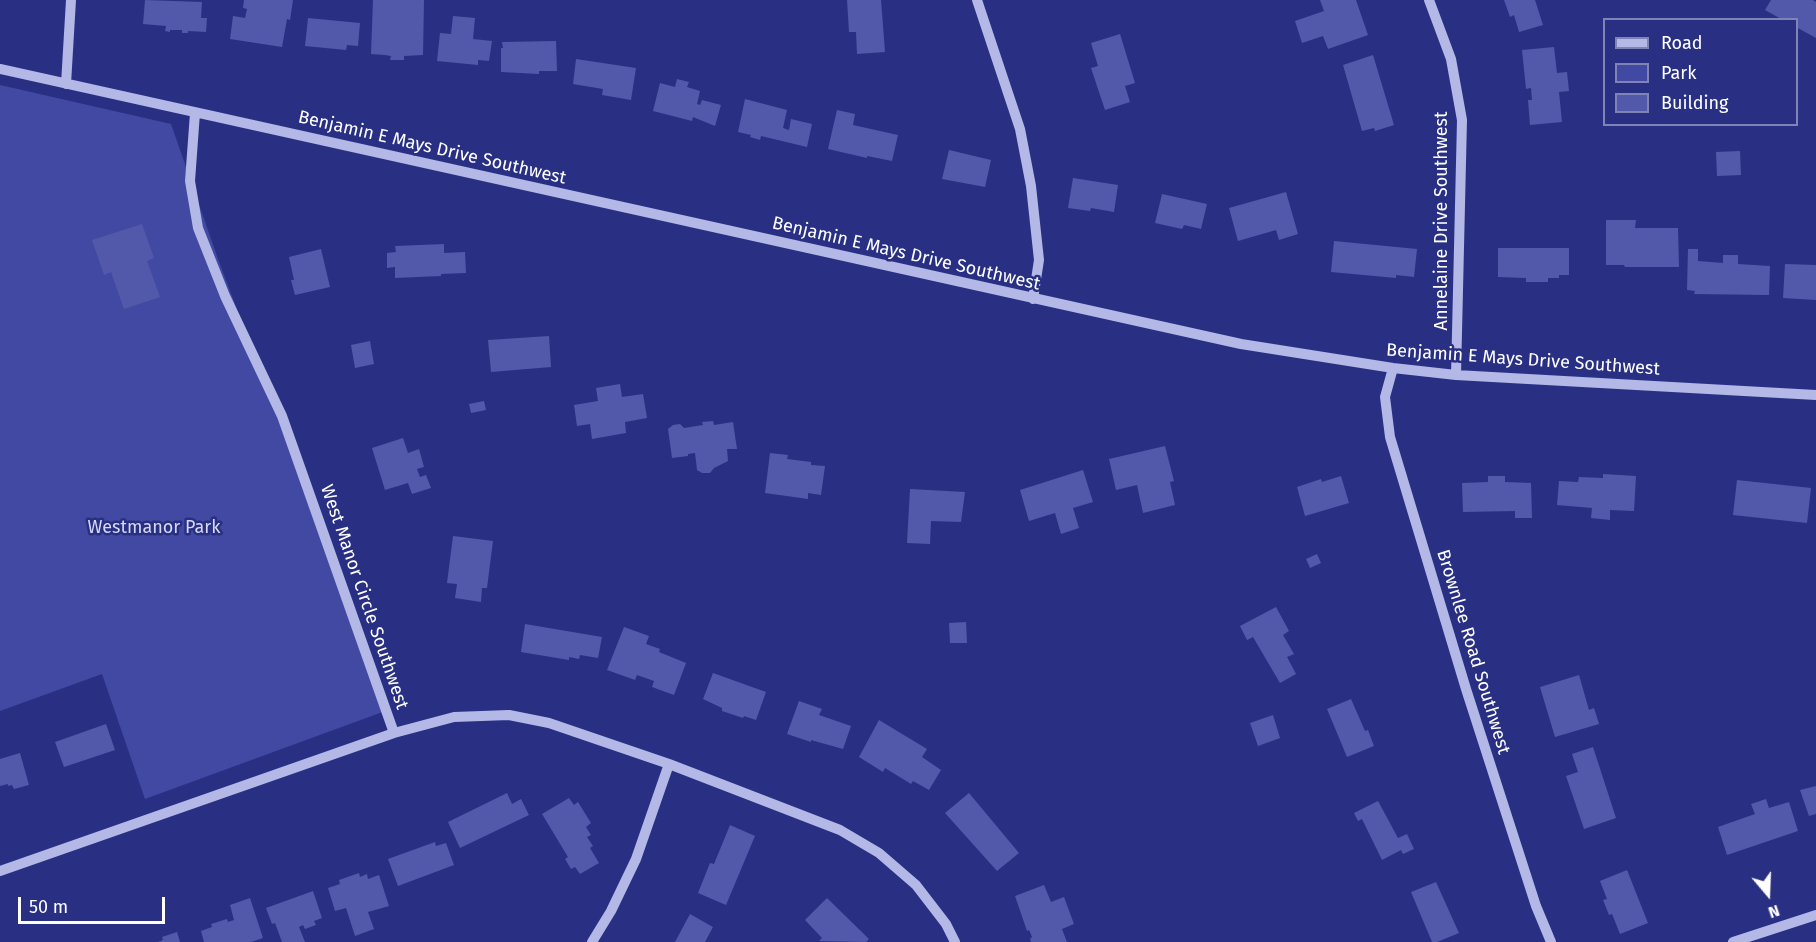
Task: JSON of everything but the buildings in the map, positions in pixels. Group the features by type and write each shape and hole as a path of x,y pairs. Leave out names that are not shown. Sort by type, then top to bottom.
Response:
{"street":[{"path":"66,84 71,0"},
{"path":"977,0 1020,129 1031,186 1039,260 1033,299"},
{"name":"Annelaine Drive Southwest","path":"1429,0 1451,59 1462,120 1456,375"},
{"name":"Benjamin E Mays Drive Southwest","path":"0,69 1241,344 1393,368 1456,375 1816,395"},
{"name":"West Manor Circle Southwest","path":"0,871 394,733 282,416 225,296 198,228 190,181 195,113"},
{"name":"Brownlee Road Southwest","path":"1393,368 1385,398 1390,436 1466,688 1536,906 1551,942"},
{"path":"394,733 454,717 509,715 549,723 669,764 840,830 879,853 916,885 946,924 955,942"},
{"path":"592,942 611,911 636,859 669,764"},
{"path":"1733,942 1816,915"}],"green space":[{"name":"Westmanor Park","path":"0,85 171,124 218,259 388,710 145,799 102,674 0,711"}]}
